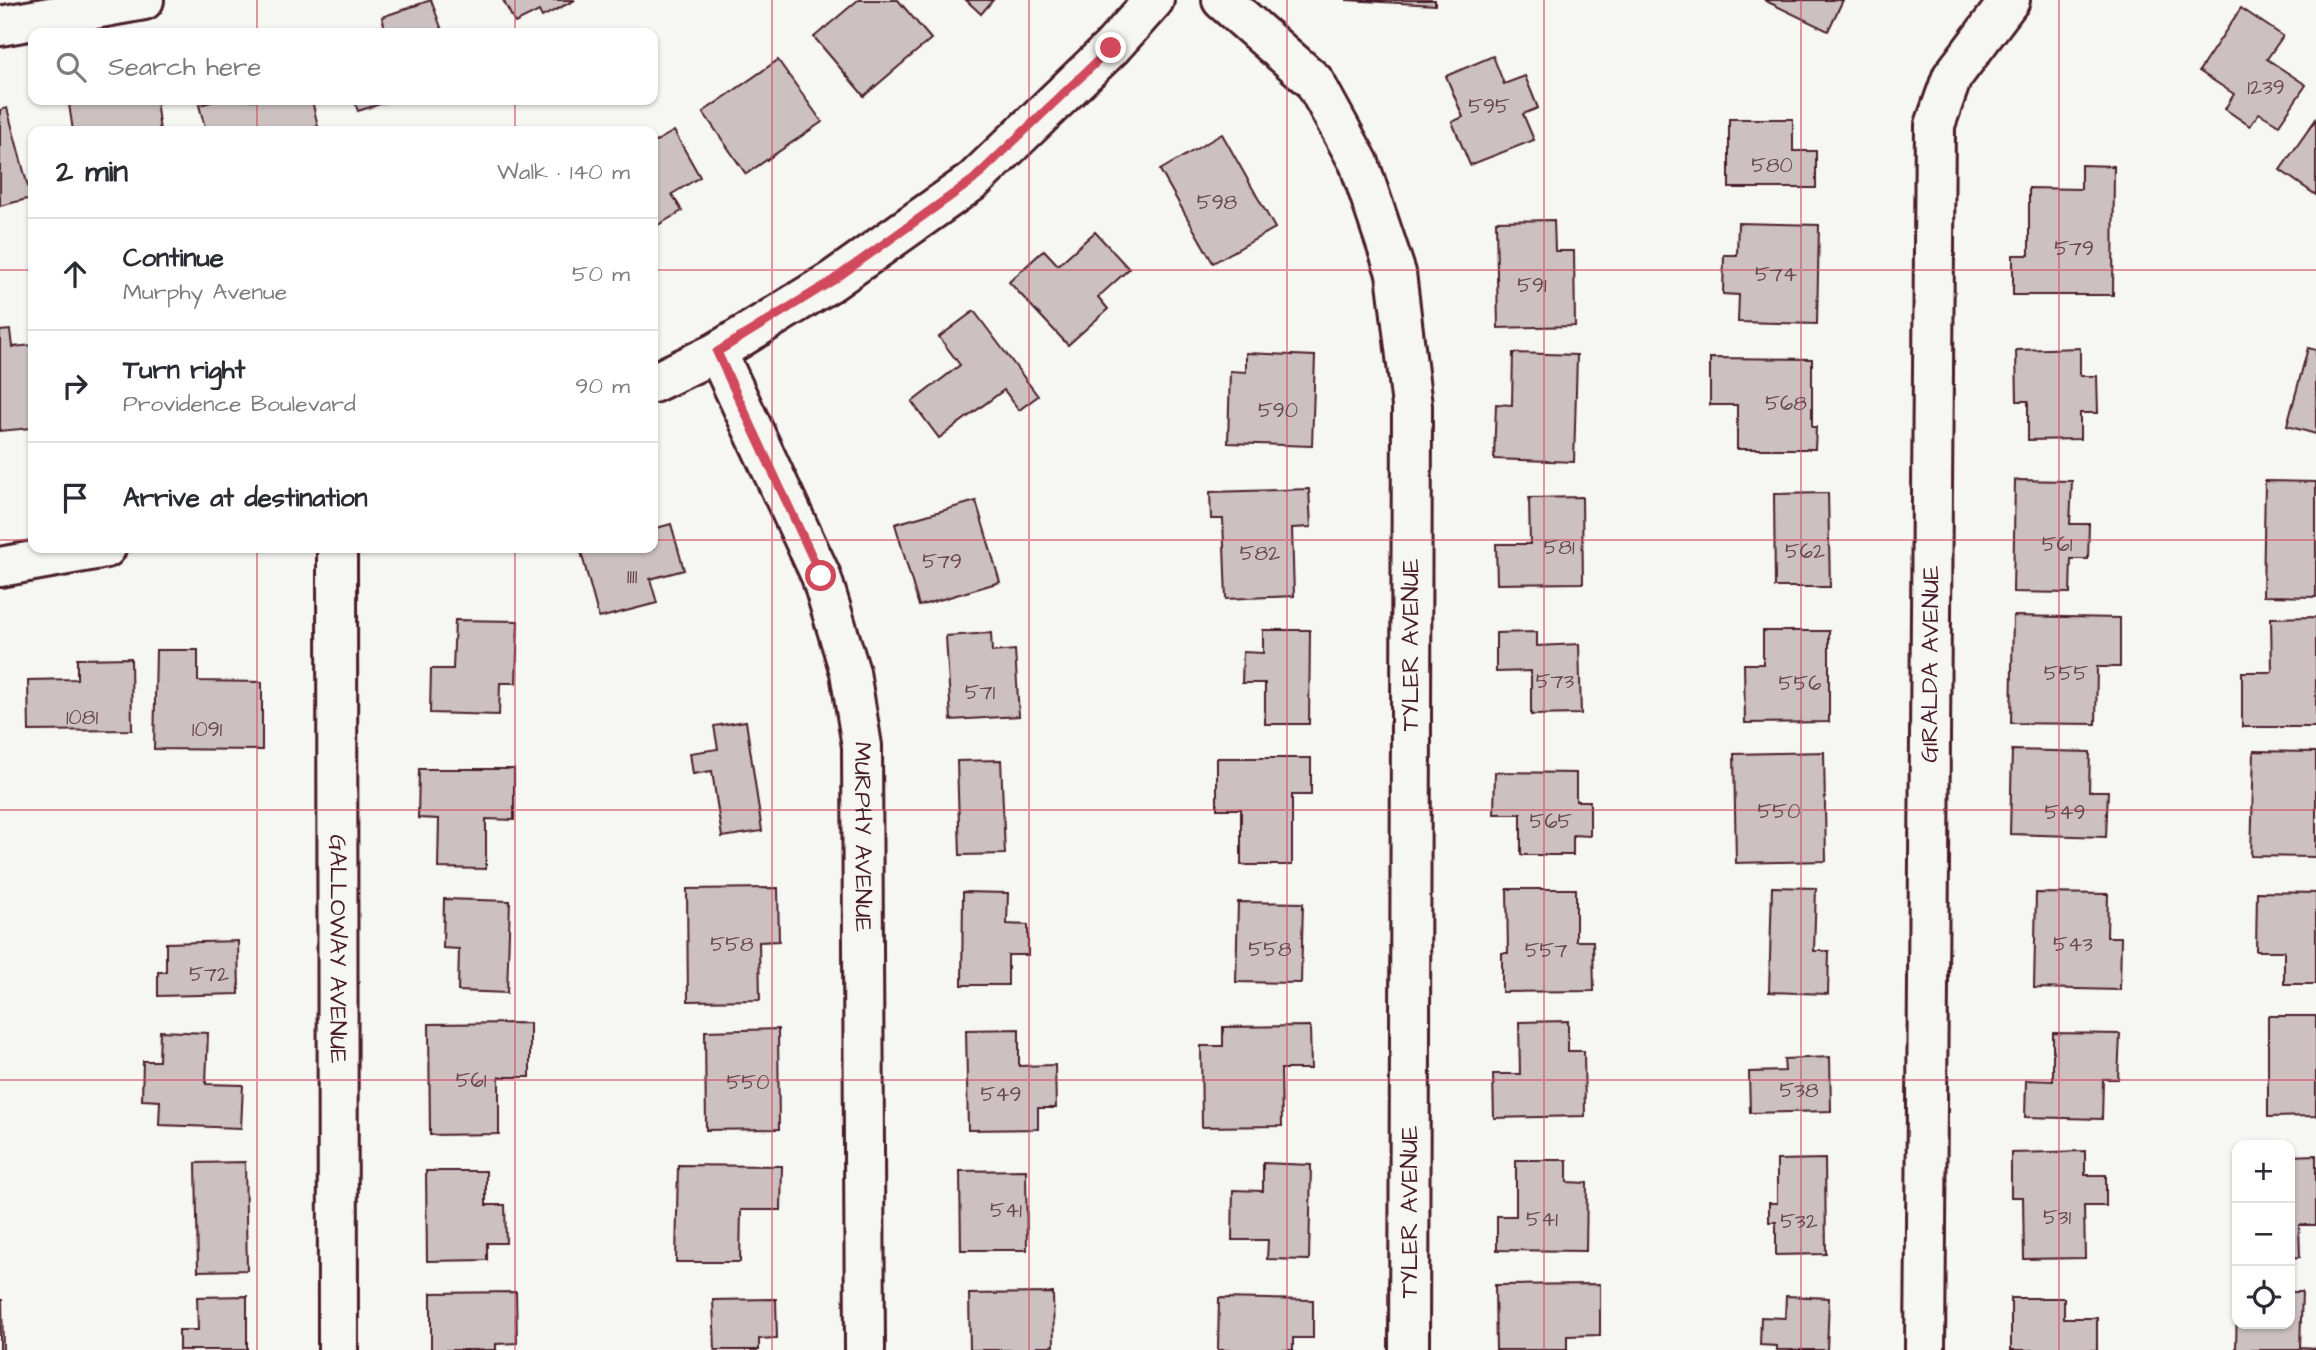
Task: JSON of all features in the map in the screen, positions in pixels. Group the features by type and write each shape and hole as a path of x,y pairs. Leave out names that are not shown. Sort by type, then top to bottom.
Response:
{"street":[{"path":"0,26 145,0"},
{"path":"658,381 717,352 832,281 973,180 1111,48 1154,0"},
{"name":"TYLER AVENUE","path":"1222,0 1314,81 1359,163 1396,273 1412,406 1409,1350"},
{"name":"GIRALDA AVENUE","path":"1925,1350 1936,125 1952,77 2010,0"},
{"name":"MURPHY AVENUE","path":"717,352 821,576 850,672 862,746 865,1350"},
{"path":"0,567 78,553"},
{"name":"GALLOWAY AVENUE","path":"337,553 338,1350"}],"building":[{"path":"431,0 441,28 385,28 382,17"},
{"path":"503,0 575,0 542,17 539,11 515,23"},
{"path":"858,0 898,0 931,39 864,96 814,37"},
{"path":"966,0 993,0 981,14"},
{"path":"1346,0 1435,0 1435,5"},
{"path":"1764,0 1843,0 1828,31"},
{"path":"2241,8 2283,36 2267,59 2306,85 2279,125 2259,113 2250,126 2225,109 2234,94 2199,71"},
{"path":"1493,56 1504,84 1525,76 1538,108 1523,114 1534,140 1470,165 1452,122 1463,117 1446,76"},
{"path":"778,60 822,122 746,174 703,112"},
{"path":"69,105 157,105 159,126 72,126"},
{"path":"199,105 313,105 318,126 205,126"},
{"path":"356,105 377,105 358,111"},
{"path":"7,108 28,187 28,199 0,206 0,110"},
{"path":"1729,119 1793,119 1793,151 1816,151 1816,188 1729,188"},
{"path":"2316,119 2316,195 2280,170"},
{"path":"674,131 700,177 672,194 682,211 658,225 658,140"},
{"path":"1222,134 1275,228 1213,263 1160,170"},
{"path":"2081,165 2114,166 2113,295 2013,295 2013,255 2029,255 2029,188 2081,189"},
{"path":"1554,220 1555,251 1574,251 1575,326 1498,328 1496,221"},
{"path":"1738,223 1819,225 1817,324 1738,322 1739,295 1723,294 1724,255 1737,255"},
{"path":"1095,232 1129,269 1098,297 1108,309 1068,345 1009,282 1044,250 1058,265"},
{"path":"974,311 1038,396 1019,410 1004,390 939,438 912,402 960,365 939,337"},
{"path":"10,330 12,347 28,345 28,428 0,431 0,331"},
{"path":"2080,348 2080,376 2097,376 2098,413 2080,413 2080,439 2028,440 2028,401 2017,401 2016,350"},
{"path":"2308,348 2316,350 2316,434 2287,426"},
{"path":"1246,353 1315,356 1312,446 1228,443 1230,371 1246,372"},
{"path":"1513,353 1577,355 1574,462 1494,459 1496,404 1512,405"},
{"path":"1710,358 1812,359 1812,427 1816,427 1815,449 1737,449 1737,405 1710,405"},
{"path":"2015,480 2072,481 2070,524 2089,524 2088,559 2071,559 2070,593 2013,592"},
{"path":"2265,481 2316,482 2316,597 2263,596"},
{"path":"1309,489 1311,527 1292,528 1294,596 1226,599 1223,519 1211,519 1210,492"},
{"path":"1828,493 1830,587 1775,587 1774,494"},
{"path":"1582,497 1583,583 1497,584 1496,544 1530,544 1529,498"},
{"path":"976,501 1000,582 919,606 895,524"},
{"path":"671,524 684,570 650,579 657,603 599,618 581,553 658,553 658,528"},
{"path":"2013,616 2120,618 2120,667 2097,667 2096,724 2011,723"},
{"path":"2316,617 2316,727 2242,727 2242,672 2272,672 2271,618"},
{"path":"455,620 518,621 516,683 500,683 499,715 430,713 431,669 453,669"},
{"path":"1263,630 1310,630 1309,724 1265,724 1265,683 1242,683 1243,652 1263,653"},
{"path":"1763,631 1829,631 1829,722 1745,723 1744,664 1763,664"},
{"path":"1537,632 1537,646 1579,644 1581,714 1531,715 1531,671 1496,672 1496,633"},
{"path":"991,633 992,652 1015,650 1019,716 951,720 946,636"},
{"path":"156,650 198,650 198,681 262,682 262,750 154,749"},
{"path":"131,658 132,730 29,731 28,680 77,679 77,659"},
{"path":"746,721 762,831 722,837 712,771 693,774 690,753 718,749 714,726"},
{"path":"2012,750 2090,752 2089,791 2108,791 2106,837 2010,834"},
{"path":"2254,751 2316,752 2316,857 2251,856"},
{"path":"1824,752 1826,861 1736,863 1734,754"},
{"path":"1217,758 1311,758 1311,795 1292,795 1292,865 1241,865 1241,809 1217,809"},
{"path":"1001,760 1005,854 960,855 957,761"},
{"path":"419,769 514,769 514,820 486,819 486,869 438,868 439,819 418,818"},
{"path":"1495,772 1576,773 1576,801 1590,801 1590,836 1573,835 1573,855 1521,855 1521,814 1494,814"},
{"path":"1772,887 1816,888 1814,951 1829,951 1828,994 1769,992"},
{"path":"778,888 779,941 759,942 760,1000 688,1001 687,889"},
{"path":"1507,889 1576,889 1576,941 1593,941 1594,991 1502,992 1502,953 1508,953"},
{"path":"963,892 1008,893 1007,924 1028,925 1028,955 1008,955 1008,985 962,985"},
{"path":"2257,892 2316,893 2316,984 2284,984 2284,951 2256,951"},
{"path":"2036,893 2108,894 2107,937 2121,937 2120,990 2034,988"},
{"path":"444,899 510,901 507,993 458,991 459,949 443,948"},
{"path":"1238,902 1303,903 1301,983 1236,982"},
{"path":"238,941 239,994 158,996 158,972 166,972 166,943"},
{"path":"2268,1016 2316,1016 2316,1116 2268,1117"},
{"path":"1568,1021 1568,1051 1584,1051 1585,1116 1494,1118 1493,1074 1520,1074 1519,1022"},
{"path":"530,1023 530,1077 499,1077 499,1134 430,1135 429,1024"},
{"path":"1310,1026 1311,1069 1281,1069 1282,1126 1202,1127 1201,1046 1223,1046 1223,1027"},
{"path":"778,1029 779,1129 706,1130 705,1031"},
{"path":"1019,1029 1019,1066 1055,1065 1056,1108 1038,1108 1038,1129 968,1130 966,1030"},
{"path":"160,1031 208,1033 206,1084 243,1085 241,1128 159,1125 160,1101 142,1100 143,1061 159,1061"},
{"path":"2053,1033 2120,1034 2118,1079 2103,1079 2102,1119 2025,1117 2026,1080 2053,1081"},
{"path":"1830,1057 1831,1111 1750,1113 1749,1072 1785,1071 1784,1059"},
{"path":"2085,1151 2085,1175 2106,1175 2106,1206 2084,1206 2085,1258 2024,1259 2023,1197 2011,1197 2011,1153"},
{"path":"2316,1155 2316,1225 2299,1225 2300,1257 2295,1258 2295,1203 2295,1156"},
{"path":"1825,1159 1826,1254 1776,1255 1776,1222 1769,1222 1769,1203 1777,1203 1777,1160"},
{"path":"1516,1160 1567,1160 1567,1182 1587,1183 1586,1251 1497,1250 1497,1216 1516,1216"},
{"path":"245,1162 247,1270 198,1271 196,1163"},
{"path":"1263,1163 1311,1165 1309,1260 1267,1259 1268,1240 1232,1240 1233,1190 1263,1191"},
{"path":"678,1165 782,1166 781,1210 741,1210 740,1262 676,1262"},
{"path":"1026,1170 1027,1250 961,1250 960,1171"},
{"path":"426,1171 486,1171 486,1205 505,1205 506,1243 487,1243 487,1260 427,1261"},
{"path":"1600,1284 1600,1335 1567,1336 1567,1350 1496,1350 1495,1285"},
{"path":"516,1292 517,1343 496,1344 496,1350 431,1350 431,1293"},
{"path":"2295,1292 2302,1292 2300,1347 2316,1350 2236,1350 2236,1329 2295,1329"},
{"path":"1053,1293 1054,1346 1037,1346 1037,1350 970,1350 969,1294"},
{"path":"247,1296 247,1350 179,1350 179,1330 198,1330 197,1297"},
{"path":"1786,1296 1829,1298 1827,1350 1777,1350 1777,1346 1760,1345 1761,1317 1785,1318"},
{"path":"1219,1298 1313,1300 1313,1338 1293,1338 1293,1350 1218,1350"},
{"path":"2011,1298 2064,1298 2064,1318 2097,1318 2097,1350 2011,1350"},
{"path":"776,1299 777,1338 759,1339 759,1350 715,1350 713,1300"},
{"path":"2,1300 3,1350 0,1350"}],"route":[{"path":"821,576 717,352 832,281 973,180 1111,48"}]}
